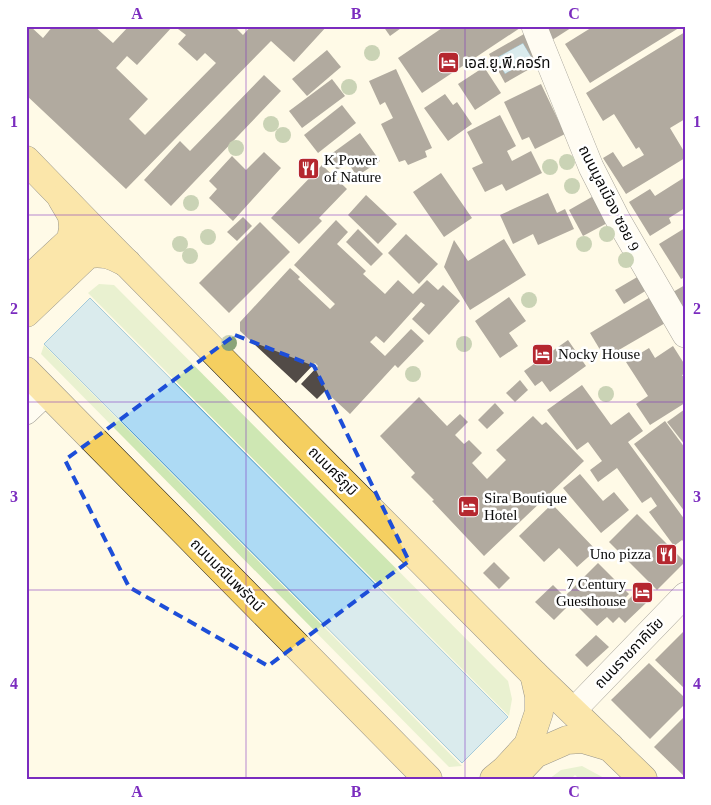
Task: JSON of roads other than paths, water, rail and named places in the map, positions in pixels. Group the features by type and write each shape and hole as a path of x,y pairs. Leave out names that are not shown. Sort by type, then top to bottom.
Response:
{"main road":[{"name":"ถนนศรีภูมิ","path":"26,160 534,674 643,779"},
{"path":"26,282 71,240 72,216 57,192"},
{"path":"26,313 88,254 101,253 112,255 129,264"},
{"name":"ถนนมณีนพรัตน์","path":"26,371 428,779"},
{"path":"494,779 506,770 528,745 539,712 539,696 534,674"},
{"path":"511,779 535,754 567,740 583,739 610,747"}],"street":[{"name":"ถนนมูลเมือง ซอย 9","path":"534,26 590,167 685,335"},
{"path":"26,412 47,392"},
{"name":"ถนนราชภาคินัย","path":"573,711 685,595"}],"water":[{"path":"523,43 532,58 505,74 496,58"},
{"path":"90,298 508,717 462,763 44,344"}],"place":[{"name":"เอส.ยู.พี.คอร์ท","path":"448,63"},
{"name":"K Power of Nature","path":"308,169"},
{"name":"Nocky House","path":"542,354"},
{"name":"Sira Boutique Hotel","path":"468,507"},
{"name":"Uno pizza","path":"667,554"},
{"name":"7 Century Guesthouse","path":"642,593"}]}
